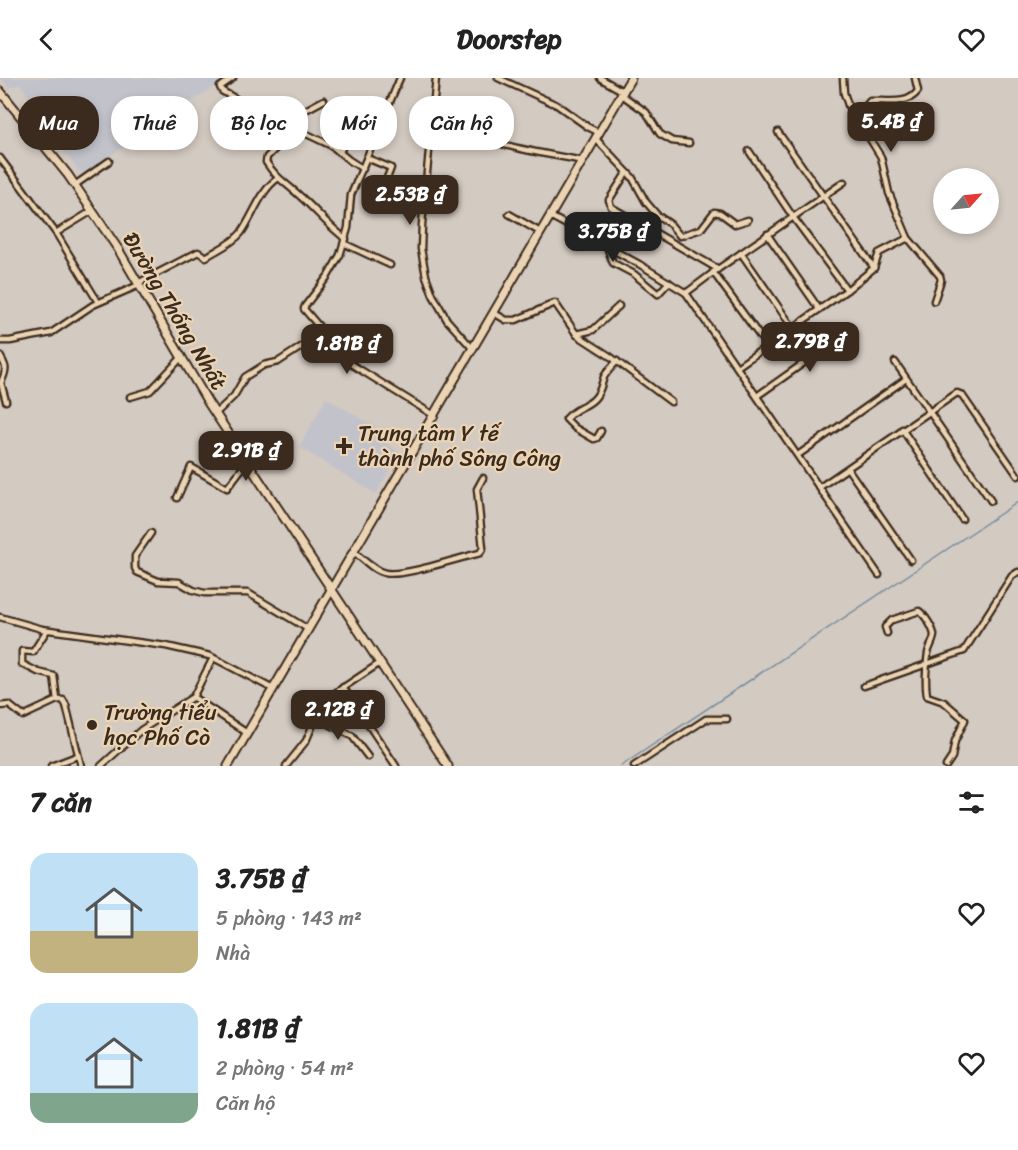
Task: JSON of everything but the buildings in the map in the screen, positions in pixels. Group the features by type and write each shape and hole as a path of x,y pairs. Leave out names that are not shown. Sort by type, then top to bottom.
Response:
{"street":[{"path":"230,96 222,92 220,87 233,78"},
{"path":"393,96 400,78"},
{"path":"436,78 422,224 422,256 433,296 447,320 473,349"},
{"path":"498,78 557,105 588,127 627,172 645,202 680,236 701,229 714,212 720,213 737,224 748,220"},
{"path":"600,78 646,112 660,134 672,141 689,143"},
{"path":"228,766 631,78"},
{"path":"843,78 844,93 855,119 881,158 889,193 908,238 940,276 934,301"},
{"path":"855,119 870,101 896,102 916,95 918,91 915,78"},
{"name":"Đường Thống Nhất","path":"0,91 93,211 139,284 215,414 448,766"},
{"path":"778,132 874,268"},
{"path":"308,135 332,146 363,169"},
{"path":"514,145 583,160"},
{"path":"275,150 266,160 278,179 299,194 345,242 390,265"},
{"path":"371,150 351,195 345,242 335,267 304,307 305,312 356,369 435,416"},
{"path":"749,151 793,217 847,290"},
{"path":"0,158 56,233 98,302"},
{"path":"367,158 391,168 381,193"},
{"path":"75,185 109,161"},
{"path":"627,172 609,200 611,207 715,270 767,346"},
{"path":"0,341 51,333 98,302 139,284 198,252 206,257 237,237 253,216 269,185 278,179"},
{"path":"686,293 715,270 844,182"},
{"path":"56,233 93,211"},
{"path":"509,214 540,232"},
{"path":"550,216 686,293 879,575"},
{"path":"767,234 819,309"},
{"path":"737,367 847,290 874,268 879,253 908,238"},
{"path":"607,247 613,263 634,274 658,294 669,282"},
{"path":"741,253 793,328"},
{"path":"494,313 506,320 516,320 555,303 576,334 617,361 671,402"},
{"path":"576,334 593,330 619,306"},
{"path":"757,396 849,331"},
{"path":"215,414 234,396 244,377 264,364 278,362 324,332"},
{"path":"0,356 6,368 1,383 6,401"},
{"path":"130,397 150,391 182,357"},
{"path":"601,431 594,439 574,428 566,419 574,410 596,397 606,374 617,361"},
{"path":"895,362 991,501"},
{"path":"798,455 906,379"},
{"path":"820,487 928,411 959,393 1018,476"},
{"path":"902,429 962,519"},
{"path":"177,498 191,467 227,488 247,462"},
{"path":"848,469 911,560"},
{"path":"354,552 377,570 387,574 407,573 480,553 483,548 477,489 483,478"},
{"path":"151,533 135,556 137,572 158,581 179,582 204,593 248,593 308,629"},
{"path":"864,686 927,665 967,648 1012,576 1018,572"},
{"path":"887,633 885,627 889,622 921,611 934,635 928,651 927,696 944,702 965,720 955,741 952,757 946,766"},
{"path":"0,617 47,630 166,646 213,657 273,689"},
{"path":"47,630 33,652 22,651 21,662 38,672 54,676 57,700"},
{"path":"101,766 141,729 193,697 213,657"},
{"path":"286,766 306,741 323,701 380,663"},
{"path":"343,687 396,766"},
{"path":"193,697 247,733"},
{"path":"0,706 9,705 23,716 57,700 63,700 81,766"},
{"path":"316,717 352,736 368,757"},
{"path":"634,766 706,719 726,719"},
{"path":"51,766 77,756"}],"shaded area":[{"path":"1,78 227,78 198,97 111,96 111,150 118,150 82,174 63,150 99,150 99,96 28,96 20,84 9,88"},
{"name":"Trung tâm Y tế thành phố Sông Công","path":"326,398 392,436 387,444 399,452 376,494 299,447"}],"waterway":[{"path":"621,766 1018,502"}],"place":[{"name":"Trung tâm Y tế thành phố Sông Công","path":"344,446"},
{"name":"Trường tiểu học Phố Cò","path":"92,725"}]}
